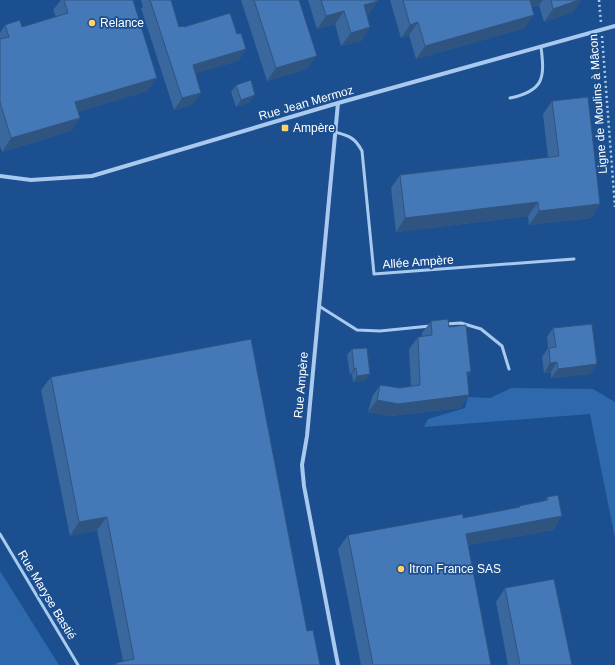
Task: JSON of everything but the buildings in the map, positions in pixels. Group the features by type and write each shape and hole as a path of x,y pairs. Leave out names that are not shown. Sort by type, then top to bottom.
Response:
{"street":[{"name":"Rue Jean Mermoz","path":"0,176 31,180 92,176 338,104 615,26"},
{"name":"Rue Ampère","path":"338,104 307,436 302,465 304,486 338,665"}],"lane":[{"path":"510,98 522,95 541,81 544,68 541,47"},
{"name":"Allée Ampère","path":"335,132 348,135 357,142 362,152 374,274 574,259"},
{"path":"319,306 357,330 380,331 431,326"},
{"path":"439,325 461,323 481,328 502,346 509,369"},
{"name":"Rue Maryse Bastié","path":"0,534 78,665"}],"path":[{"name":"Ligne de Moulins à Mâcon","path":"598,0 602,30 615,207"}],"shaded area":[{"path":"511,388 593,389 615,402 615,538 590,414 424,427 428,419 465,408 468,397 490,398"},
{"path":"0,571 59,665 0,665"}],"place":[{"name":"Relance","path":"92,23"},
{"name":"Ampère","path":"285,128"},
{"name":"Itron France SAS","path":"401,569"}]}
